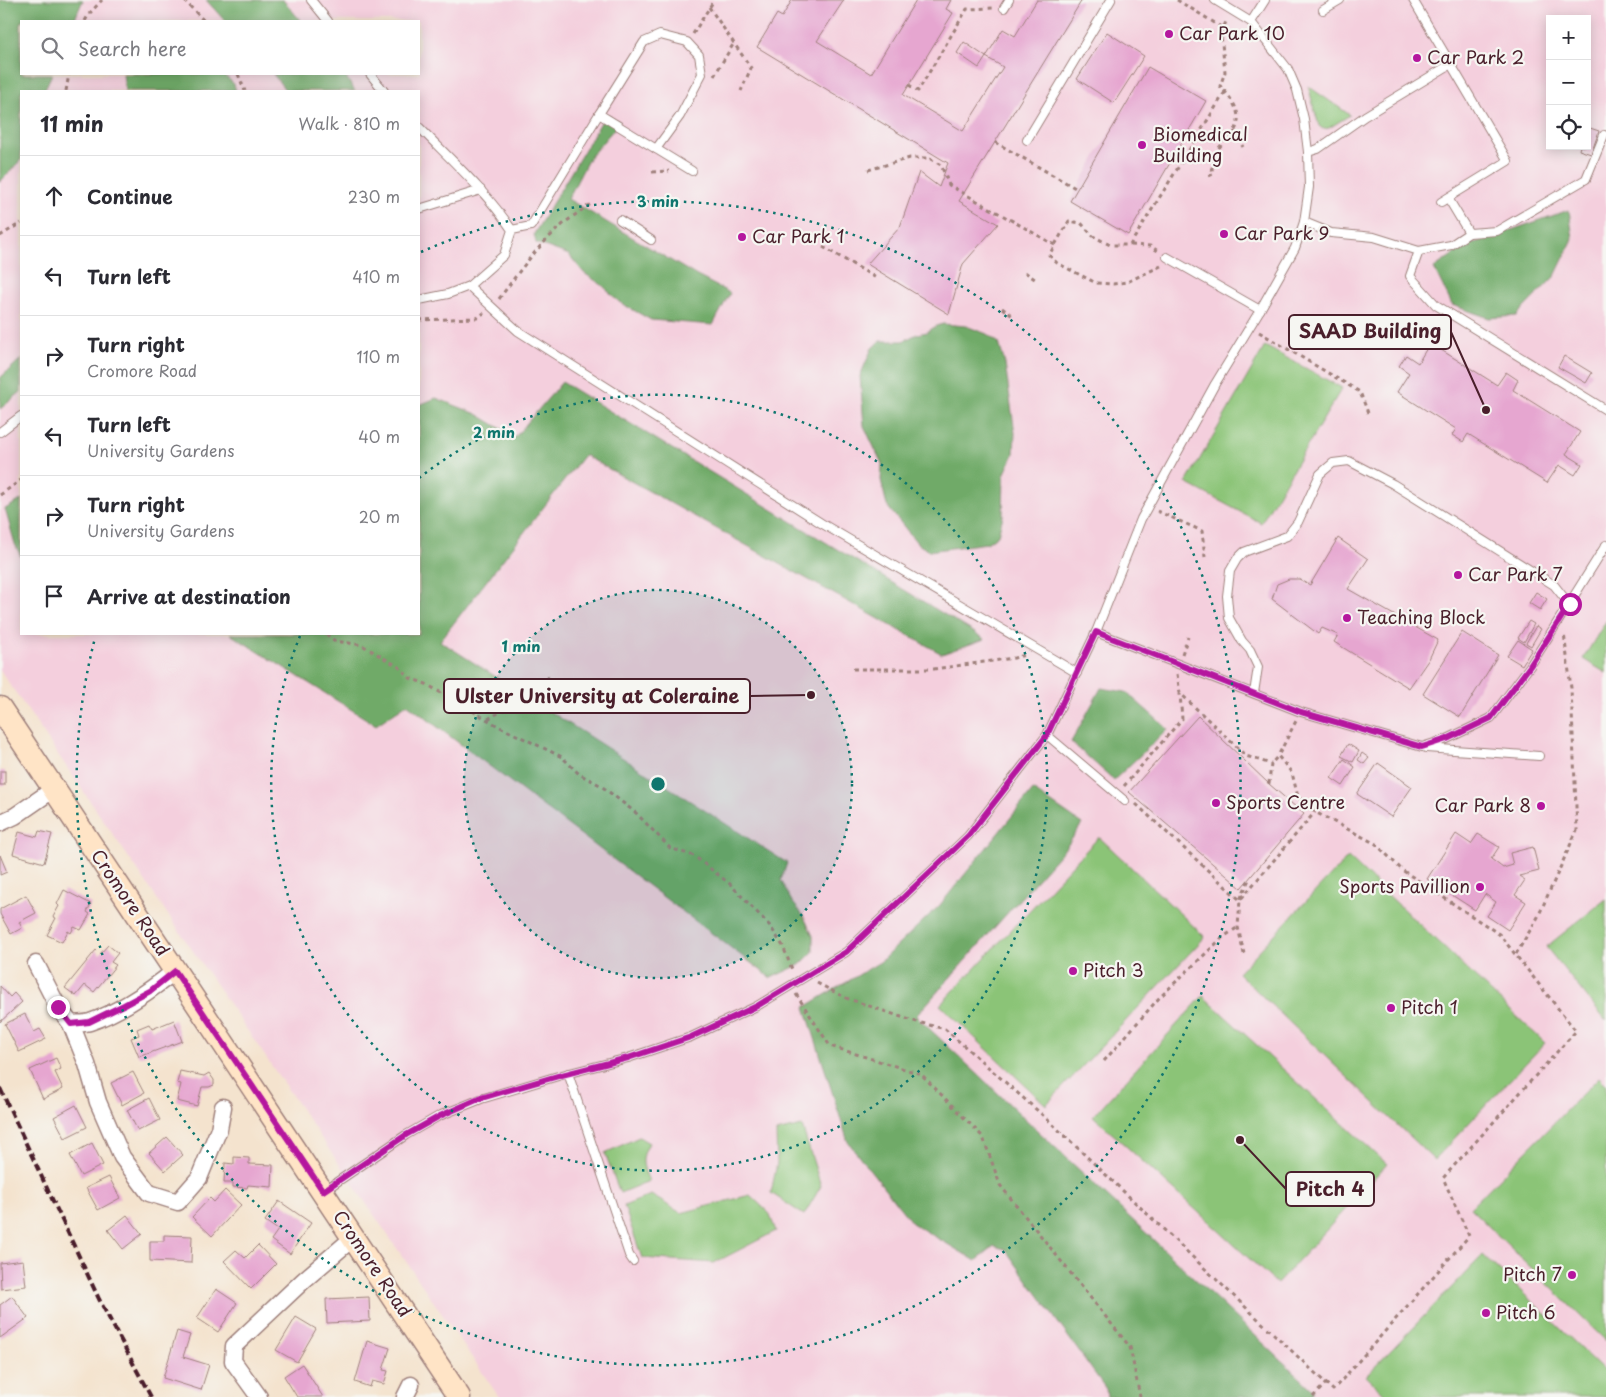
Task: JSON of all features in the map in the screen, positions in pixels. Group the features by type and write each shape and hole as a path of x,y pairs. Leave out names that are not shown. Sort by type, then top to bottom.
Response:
{"main road":[{"name":"Cromore Road","path":"0,708 460,1397"}],"street":[{"path":"0,822 14,816 54,788"},
{"path":"36,964 58,1007 71,1024 87,1064 98,1102 122,1157 149,1193 178,1202 199,1178 219,1129 223,1106"},
{"path":"71,1024 89,1022 124,1005 150,991 175,971"},
{"path":"259,1397 233,1361 234,1346 304,1280 354,1237"}],"lane":[{"path":"312,0 327,20"},
{"path":"1004,8 1010,0"},
{"path":"1028,140 1111,0"},
{"path":"323,1191 406,1135 440,1116 481,1098 628,1058 691,1037 757,1006 846,952 960,843 1047,735 1096,632 1141,519 1215,384 1295,248 1304,222 1309,187 1308,152 1302,109 1297,90 1288,69 1251,22 1215,0"},
{"path":"1251,22 1265,0"},
{"path":"1323,10 1340,0"},
{"path":"1413,0 1508,161 1444,200 1470,233"},
{"path":"512,230 531,226 644,42 660,35 687,42 699,55 702,74 680,116 656,149"},
{"path":"1308,152 1318,149 1365,116 1451,64"},
{"path":"371,75 383,90"},
{"path":"599,114 692,171"},
{"path":"420,128 481,190 512,230"},
{"path":"1304,222 1331,233 1374,237 1419,251 1450,245 1470,233 1497,231 1586,179 1604,135"},
{"path":"420,209 481,190"},
{"path":"620,220 651,240"},
{"path":"420,300 448,294 469,286 504,255 512,230"},
{"path":"1419,251 1410,276 1436,305 1606,410"},
{"path":"1167,257 1260,310"},
{"path":"469,286 518,331 821,523 1077,673"},
{"path":"0,432 20,417"},
{"path":"1254,692 1258,667 1250,650 1242,641 1229,618 1226,596 1230,571 1244,552 1287,536 1298,522 1320,474 1333,463 1349,461 1393,484 1554,585 1570,604"},
{"path":"1422,747 1447,739 1491,718 1530,666 1606,544"},
{"path":"1096,632 1254,692 1301,712 1422,747 1539,756"},
{"path":"1047,735 1126,801"},
{"path":"568,1073 629,1255 633,1261"}],"path":[{"path":"86,20 102,0"},
{"path":"184,0 203,20"},
{"path":"687,42 714,0"},
{"path":"1177,0 1223,28"},
{"path":"709,7 752,68 741,91"},
{"path":"909,85 918,91 967,9 1004,8"},
{"path":"1209,176 1213,174 1213,157 1220,145 1234,131 1238,111 1232,99 1220,86 1225,72 1221,34 1231,10"},
{"path":"66,90 69,75"},
{"path":"238,75 245,90"},
{"path":"1130,245 1225,92"},
{"path":"1234,131 1244,147"},
{"path":"995,142 1077,189"},
{"path":"868,170 910,158 929,158 941,165 949,185 1055,245"},
{"path":"420,320 477,318 492,308 530,256 571,216 593,202"},
{"path":"1166,269 1161,266 1128,282 1113,284 1096,283 1058,263 1049,254 1069,221 1081,223 1093,236 1110,245 1150,246 1167,257"},
{"path":"0,236 20,224"},
{"path":"823,247 878,279"},
{"path":"1025,272 1036,280"},
{"path":"1002,308 1014,317"},
{"path":"1254,338 1259,332 1360,392 1368,413"},
{"path":"0,495 20,481"},
{"path":"1148,507 1202,531 1205,557"},
{"path":"1516,955 1538,917 1577,830 1571,688 1562,615"},
{"path":"327,635 335,641 362,645 399,667 410,678 426,684 487,720 562,757 579,774 600,785 636,812 670,848 694,856 730,884 770,926 783,946 793,970 791,985 830,1046 921,1074 983,1137 1000,1185 1130,1347 1140,1397"},
{"path":"1188,637 1179,664 1177,678 1182,719 1121,790 1240,900"},
{"path":"852,669 934,669 1014,658 1037,651"},
{"path":"487,720 524,698 550,677"},
{"path":"1180,693 1246,756 1272,764"},
{"path":"1269,784 1272,764 1301,712"},
{"path":"793,970 846,998 913,1021 945,1029 1046,1119 1333,1390 1469,1236 1443,1178 1576,1031 1499,934 1402,870 1376,844 1315,812 1298,797 1292,773 1278,756"},
{"path":"1126,801 1134,803"},
{"path":"1240,900 1315,812"},
{"path":"1244,954 1238,927 1240,900 1250,877"},
{"path":"1104,1061 1159,998 1222,938 1238,927"},
{"path":"1314,1397 1326,1383"}],"shaded area":[{"path":"0,0 1606,0 1606,1397 499,1397 0,670"}],"green space":[{"path":"0,0 83,0 74,20 20,20 20,75 52,75 44,90 20,90 20,161 0,182"},
{"path":"206,0 283,0 300,20 224,20"},
{"path":"123,75 224,75 234,84 236,90 125,90"},
{"path":"274,75 345,75 354,90 285,90"},
{"path":"1308,86 1350,115 1329,128 1323,129 1319,126"},
{"path":"606,114 620,122 589,158 568,199 697,276 730,293 713,325 651,320 619,302 602,285 584,273 569,255 536,243 534,234"},
{"path":"1569,210 1573,239 1555,276 1516,316 1489,318 1452,305 1434,268 1465,246"},
{"path":"943,324 966,326 987,334 999,343 1005,364 1015,433 1014,454 1004,475 1003,516 998,535 987,543 929,551 918,544 887,506 881,480 882,464 864,426 860,376 872,348 880,341 903,341"},
{"path":"1265,346 1342,388 1261,523 1186,483"},
{"path":"20,360 20,393 0,409 0,378"},
{"path":"562,382 985,639 942,654 584,455 440,641 787,863 781,880 791,900 804,917 813,936 813,952 801,964 771,978 407,704 376,725 232,635 420,635 420,405 436,398 477,414 515,437"},
{"path":"20,501 20,555 15,544 5,509"},
{"path":"1606,621 1606,673 1583,659"},
{"path":"1101,688 1126,692 1168,729 1114,780 1071,742"},
{"path":"1033,790 1082,824 1067,846 916,1016 1314,1391 1309,1397 1107,1397 1106,1389 1005,1249 994,1246 976,1261 912,1223 848,1142 805,1007 880,962 940,905"},
{"name":"Pitch 3","path":"1099,837 1205,937 1046,1105 940,1005"},
{"name":"Pitch 1","path":"1348,857 1545,1043 1434,1160 1238,973"},
{"path":"1606,899 1606,1021 1546,947"},
{"path":"1203,996 1387,1164 1277,1284 1093,1116"},
{"name":"Pitch 7","path":"1599,1077 1606,1084 1606,1341 1470,1208"},
{"path":"802,1126 821,1186 804,1215 771,1193 777,1163 776,1132"},
{"path":"639,1137 649,1143 644,1153 643,1162 649,1181 620,1193 605,1153"},
{"path":"651,1195 681,1213 750,1195 769,1213 776,1231 714,1263 642,1258 624,1206"},
{"name":"Pitch 6","path":"1483,1255 1606,1372 1606,1397 1388,1397 1366,1376"}],"building":[{"path":"792,0 844,0 817,41 871,74 916,0 951,0 946,9 953,13 903,95 963,131 1003,67 986,57 1003,29 1015,36 1037,0 1082,0 959,201 998,224 963,264 949,314 867,264 900,227 919,172 939,187 948,163 757,47 777,14 782,17"},
{"path":"1107,32 1144,56 1114,103 1077,79"},
{"path":"964,42 986,57 979,68 957,53"},
{"name":"Biomedical Building","path":"1148,67 1206,101 1128,235 1070,201"},
{"path":"1591,128 1599,131 1591,154 1579,150 1591,150"},
{"path":"1430,343 1497,385 1506,372 1518,380 1513,390 1580,432 1566,454 1582,464 1575,475 1559,465 1547,483 1468,434 1463,442 1452,435 1456,429 1397,392 1409,373 1399,366 1406,355 1418,363"},
{"path":"1564,356 1592,373 1586,383 1558,367"},
{"name":"Teaching Block","path":"1338,538 1368,559 1348,589 1438,640 1429,659 1409,688 1334,642 1338,635 1322,628 1318,634 1272,599 1277,584 1289,579 1299,579 1310,585"},
{"path":"1536,592 1547,599 1540,610 1529,603"},
{"path":"1529,621 1534,624 1524,642 1518,638"},
{"path":"1536,626 1541,629 1531,646 1526,643"},
{"path":"1462,632 1498,655 1460,717 1423,694"},
{"path":"1518,640 1532,649 1522,665 1507,656"},
{"name":"Sports Centre","path":"1198,716 1269,784 1304,814 1241,888 1129,792"},
{"path":"1348,744 1359,751 1353,762 1341,756"},
{"path":"1362,753 1369,758 1364,764 1358,760"},
{"path":"1344,759 1355,767 1343,786 1331,778"},
{"path":"1378,763 1412,787 1391,817 1357,794"},
{"path":"0,771 5,771 5,785 0,785"},
{"path":"39,831 52,834 44,863 13,854 19,832 37,837"},
{"name":"Sports Pavillion","path":"1456,834 1471,844 1478,834 1499,847 1491,859 1503,868 1513,865 1510,853 1533,847 1539,871 1519,876 1525,880 1515,895 1526,902 1508,930 1487,916 1496,902 1485,894 1475,910 1427,879"},
{"path":"0,855 7,872 0,875"},
{"path":"64,890 91,904 87,912 90,914 81,930 74,927 71,933 68,931 62,942 47,935 56,918 53,917"},
{"path":"26,895 36,913 19,922 22,928 11,934 0,914 0,909"},
{"path":"108,945 118,953 111,962 116,965 94,992 85,985 76,996 65,988 96,950 100,954"},
{"path":"0,986 10,997 14,993 22,1002 0,1022"},
{"path":"25,1014 34,1032 40,1029 46,1039 19,1052 5,1024"},
{"path":"174,1020 182,1041 139,1057 131,1038 139,1035 137,1029 149,1024 152,1029"},
{"path":"56,1058 61,1069 55,1072 63,1089 43,1099 30,1070"},
{"path":"180,1071 204,1076 209,1073 214,1080 214,1085 202,1087 197,1106 177,1101 181,1084 177,1083"},
{"path":"133,1072 144,1093 122,1105 111,1083"},
{"path":"149,1098 160,1120 138,1131 127,1110"},
{"path":"76,1105 87,1127 65,1138 54,1117"},
{"path":"167,1137 183,1155 165,1171 149,1153"},
{"path":"92,1143 103,1165 81,1176 70,1155"},
{"path":"234,1157 249,1158 249,1164 273,1165 272,1187 248,1185 247,1188 233,1187 233,1183 224,1183 225,1163 234,1164"},
{"path":"109,1177 120,1198 98,1210 86,1188"},
{"path":"225,1190 241,1205 212,1236 192,1217 210,1198 214,1202"},
{"path":"279,1201 311,1223 290,1254 271,1240 278,1230 265,1221"},
{"path":"127,1215 142,1234 123,1249 108,1230"},
{"path":"164,1235 192,1236 191,1263 150,1261 150,1241 164,1241"},
{"path":"258,1245 276,1264 251,1289 224,1261 236,1250 245,1258"},
{"path":"23,1260 26,1286 1,1289 0,1263"},
{"path":"216,1289 237,1303 218,1332 197,1318"},
{"path":"12,1296 28,1318 0,1338 0,1305"},
{"path":"369,1297 370,1321 327,1323 326,1299"},
{"path":"296,1317 316,1329 297,1362 276,1350"},
{"path":"177,1331 190,1335 183,1357 209,1365 201,1390 163,1378"},
{"path":"367,1341 390,1348 383,1370 388,1371 384,1384 372,1381 370,1387 355,1382"},
{"path":"302,1364 323,1397 297,1397 284,1376"}],"railway":[{"path":"0,1088 99,1299 151,1397"}],"place":[{"name":"Car Park 10","path":"1169,34"},
{"name":"Car Park 2","path":"1417,58"},
{"name":"Biomedical Building","path":"1142,145"},
{"name":"Car Park 9","path":"1224,234"},
{"name":"Car Park 1","path":"742,237"},
{"name":"SAAD Building","path":"1486,410"},
{"name":"Car Park 7","path":"1458,575"},
{"name":"Teaching Block","path":"1347,618"},
{"name":"Ulster University at Coleraine","path":"811,695"},
{"name":"Sports Centre","path":"1216,803"},
{"name":"Car Park 8","path":"1541,806"},
{"name":"Sports Pavillion","path":"1480,887"},
{"name":"Pitch 3","path":"1073,971"},
{"name":"Pitch 1","path":"1391,1008"},
{"name":"Pitch 4","path":"1240,1140"},
{"name":"Pitch 7","path":"1572,1275"},
{"name":"Pitch 6","path":"1486,1313"}],"route":[{"path":"58,1007 71,1024 89,1022 150,991 175,971 323,1191 406,1135 440,1116 481,1098 628,1058 691,1037 757,1006 846,952 904,899 968,836 1047,735 1096,632 1254,692 1301,712 1422,747 1447,739 1491,718 1530,666 1570,604"}]}
